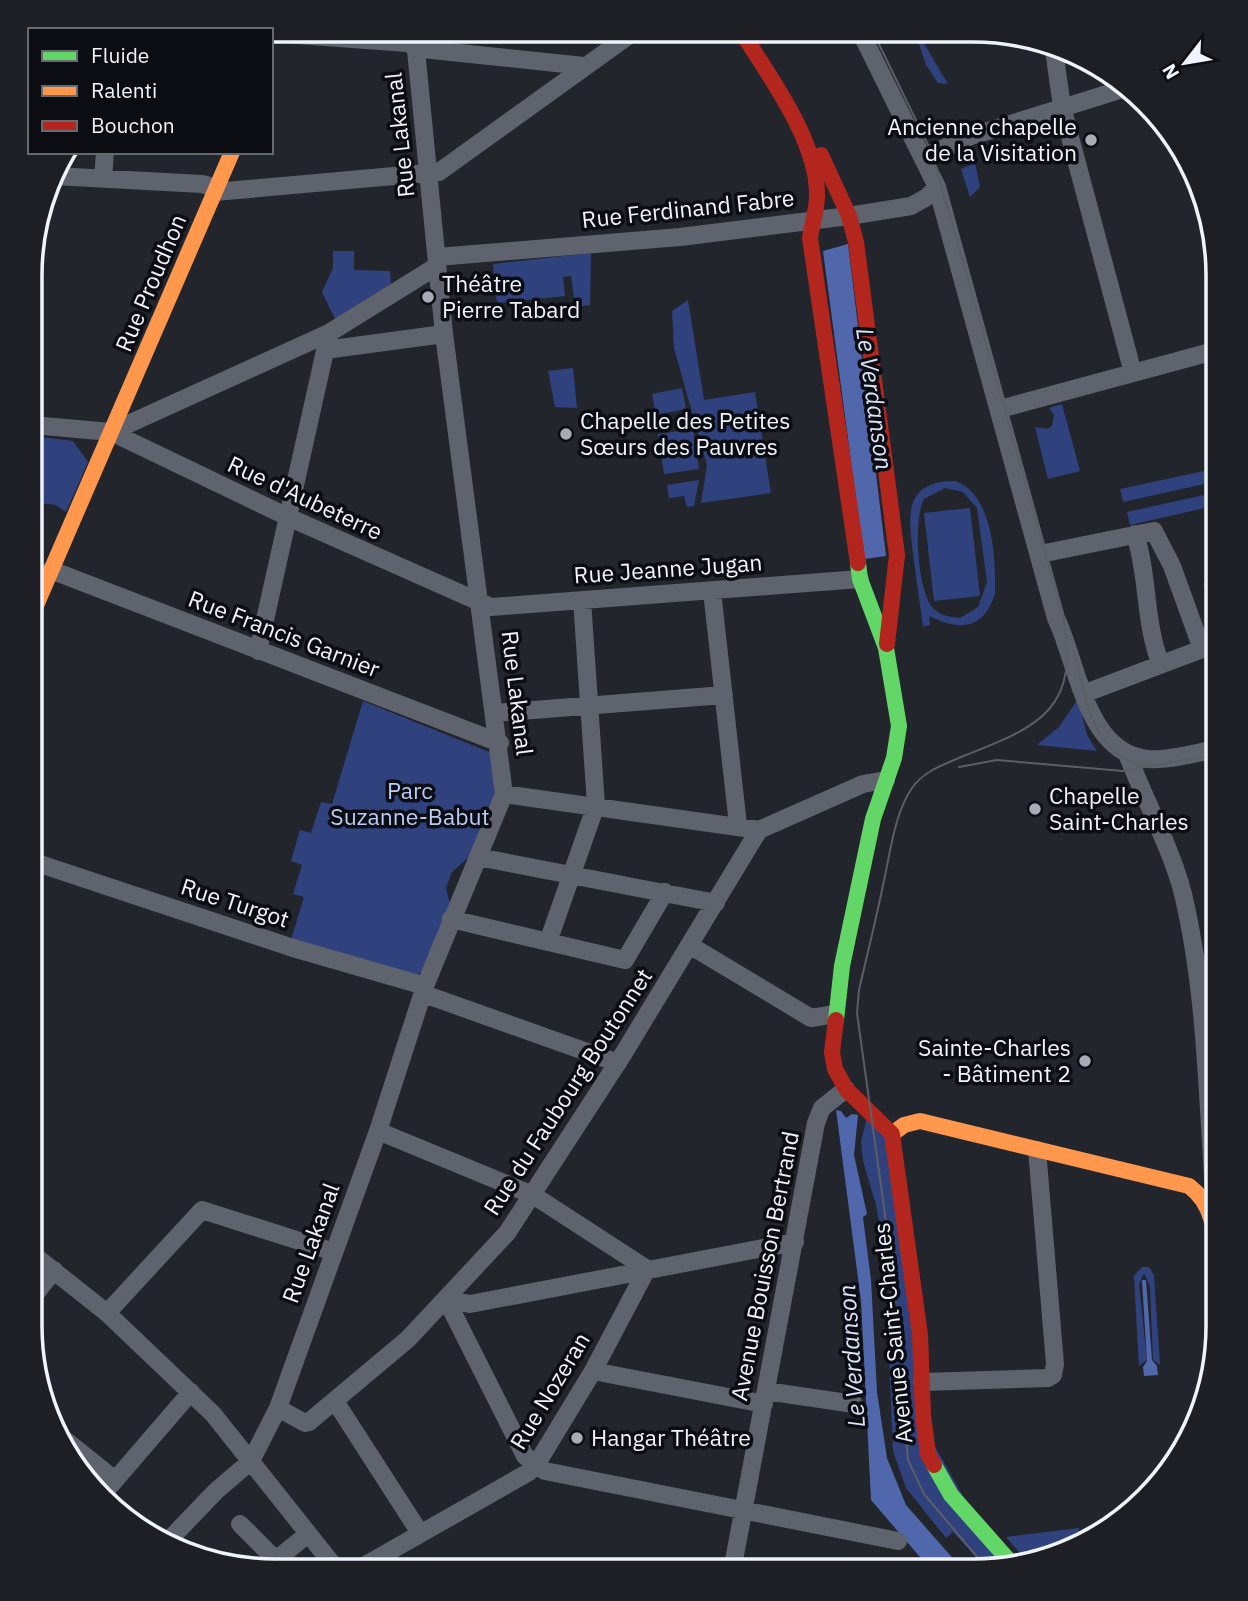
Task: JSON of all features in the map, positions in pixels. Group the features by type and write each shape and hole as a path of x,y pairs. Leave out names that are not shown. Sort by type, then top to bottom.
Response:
{"main road":[{"path":"747,42 801,135 811,161 818,194 810,238 859,572 886,648 898,726 894,758 873,818 835,1014 832,1052 835,1069 846,1089 892,1134 904,1125 920,1121 1182,1184 1199,1193 1206,1204"},
{"path":"759,42 813,135 849,216 856,242 897,555 886,648"},
{"name":"Rue Proudhon","path":"42,591 231,154"},
{"path":"859,572 872,584 885,581 896,573"},
{"name":"Avenue Saint-Charles","path":"892,1134 920,1335 926,1443 939,1478 1006,1557"}],"street":[{"name":"Rue Lakanal","path":"251,1461 278,1408 451,919 504,794 444,334 415,42"},
{"path":"439,42 584,66"},
{"path":"64,177 202,184 216,190 429,175 439,172 619,42"},
{"path":"865,42 937,187 1056,618 1068,642 1083,694 1109,741 1128,755 1151,760 1206,750"},
{"path":"1055,58 1062,107 1133,373"},
{"path":"924,157 972,136 1116,92"},
{"path":"103,179 105,154"},
{"name":"Rue Ferdinand Fabre","path":"111,432 327,341 437,261 680,237 849,216 911,206 927,197 937,187"},
{"path":"258,650 327,341 444,334"},
{"path":"1000,409 1206,353"},
{"path":"42,426 111,432"},
{"name":"Rue d'Aubeterre","path":"111,432 288,517 481,604"},
{"path":"1040,554 1154,531 1206,638"},
{"path":"1135,534 1142,561 1153,644 1161,665"},
{"name":"Rue Francis Garnier","path":"51,570 499,743"},
{"name":"Rue Jeanne Jugan","path":"481,604 491,607 712,591 859,572"},
{"path":"712,591 738,825"},
{"path":"548,942 596,805 582,600"},
{"path":"1083,694 1206,648"},
{"path":"494,713 724,695"},
{"path":"1128,755 1183,895 1200,996 1206,1078"},
{"path":"504,794 759,830 863,784 886,780"},
{"name":"Rue du Faubourg Boutonnet","path":"278,1408 305,1423 335,1401 408,1339 507,1233 618,1063 759,830"},
{"path":"478,857 716,903"},
{"name":"Rue Turgot","path":"42,865 425,990 618,1063"},
{"path":"451,919 625,960 665,892"},
{"path":"691,946 811,1018 835,1014"},
{"name":"Avenue Bouisson Bertrand","path":"734,1559 816,1124 822,1108 846,1089"},
{"path":"377,1131 533,1195 648,1269"},
{"path":"922,1382 1048,1378 1053,1375 1055,1364 1037,1150"},
{"path":"1182,1184 1206,1178"},
{"path":"107,1313 202,1210 334,1252"},
{"path":"446,1299 470,1304 795,1242"},
{"path":"42,1261 107,1313 191,1392 251,1461 328,1559"},
{"name":"Rue Nozeran","path":"376,1559 536,1465 593,1371 648,1269"},
{"path":"42,1286 54,1270"},
{"path":"446,1299 525,1457 545,1471 898,1541"},
{"path":"593,1371 765,1397 854,1404"},
{"path":"86,1462 110,1486 191,1392"},
{"path":"335,1401 420,1533"},
{"path":"174,1535 216,1491 251,1461"},
{"path":"240,1524 274,1558 282,1555 308,1534"},
{"path":"282,1555 285,1559"}],"green space":[{"path":"923,42 948,84 938,83 926,65 919,44"},
{"path":"975,163 980,187 970,197 961,169"},
{"path":"333,251 354,251 354,270 390,271 391,284 335,319 322,292 333,268"},
{"path":"591,253 590,305 575,307 571,276 563,277 565,296 499,303 496,299 493,264"},
{"path":"688,300 704,400 755,392 771,493 701,503 707,465 674,348 672,311"},
{"path":"573,368 577,408 555,407 548,371"},
{"path":"682,388 686,409 656,415 652,394"},
{"path":"1062,404 1080,471 1048,479 1035,427 1047,429 1052,426 1054,415 1049,408"},
{"path":"693,429 699,469 664,474 658,434"},
{"path":"42,437 73,441 88,462 66,512 56,505 42,503"},
{"path":"1206,471 1206,484 1123,502 1120,489"},
{"path":"699,480 694,506 687,507 684,496 669,498 667,485"},
{"path":"955,481 968,488 985,513 993,546 995,594 984,615 977,621 960,625 929,616 930,625 923,627 910,518 917,496 925,488 937,483","holes":["945,488 963,492 977,508 987,582 978,607 960,618 940,613 928,600 920,572 918,538 924,499"]},
{"path":"1206,495 1206,508 1130,525 1127,512"},
{"path":"970,508 980,596 934,601 924,513"},
{"path":"1078,699 1087,735 1097,751 1037,745 1059,727"},
{"name":"Parc Suzanne-Babut","path":"363,701 494,754 497,793 470,856 452,872 446,888 450,904 423,971 413,978 291,940 304,897 293,894 302,865 291,861 300,830 311,833 321,802 332,804"},
{"path":"867,1117 886,1136 915,1358 915,1411 998,1558 978,1559 953,1532 946,1538 906,1488 893,1451 888,1335 889,1280 876,1205 863,1161 861,1142"},
{"path":"1142,1267 1149,1267 1154,1275 1160,1365 1153,1360 1150,1287 1144,1273 1139,1285 1147,1360 1139,1366 1134,1276"},
{"path":"1079,1528 1079,1533 1062,1541 1020,1554 1006,1537"}],"shaded area":[{"path":"848,244 886,556 864,559 823,251"},
{"path":"836,1110 841,1111 846,1118 852,1114 858,1115 854,1155 867,1214 863,1217 871,1280 877,1392 887,1458 906,1505 953,1559 922,1559 871,1500 861,1301"},
{"path":"1142,1280 1146,1280 1152,1360 1157,1366 1158,1375 1144,1376 1143,1367 1147,1361"}],"tram line":[{"path":"878,42 932,153 1064,619"},
{"path":"979,1559 924,1494 908,1460 892,1265 857,1013 859,990 893,835 906,798 917,782 928,773 1013,735 1049,709 1060,692 1066,671 1067,645 1062,612"},
{"path":"1074,653 1089,709 1105,742 1117,755 1133,763 1153,766"},
{"path":"959,767 997,760 1123,771 1206,756"}],"traffic: fast":[{"path":"836,1020 842,966 873,819 894,758 899,726 886,648 860,579 858,563"},
{"path":"934,1465 951,1495 1006,1557"}],"traffic: slow":[{"path":"42,592 231,154"},
{"path":"892,1134 904,1125 920,1121 1189,1186 1206,1207"}],"traffic: jam":[{"path":"748,42 778,88 801,131 815,175 817,201 810,238 858,563"},
{"path":"821,155 849,216 856,242 897,555 887,644"},
{"path":"836,1020 832,1052 835,1069 846,1089 892,1134 920,1335 923,1415 928,1454 934,1465"}],"place":[{"name":"Ancienne chapelle de la Visitation","path":"1091,140"},
{"name":"Théâtre Pierre Tabard","path":"428,297"},
{"name":"Chapelle des Petites Sœurs des Pauvres","path":"566,434"},
{"name":"Chapelle Saint-Charles","path":"1035,809"},
{"name":"Sainte-Charles - Bâtiment 2","path":"1085,1061"},
{"name":"Hangar Théâtre","path":"577,1438"}],"water label":[{"name":"Le Verdanson","path":"874,399"},
{"name":"Le Verdanson","path":"852,1356"}]}
